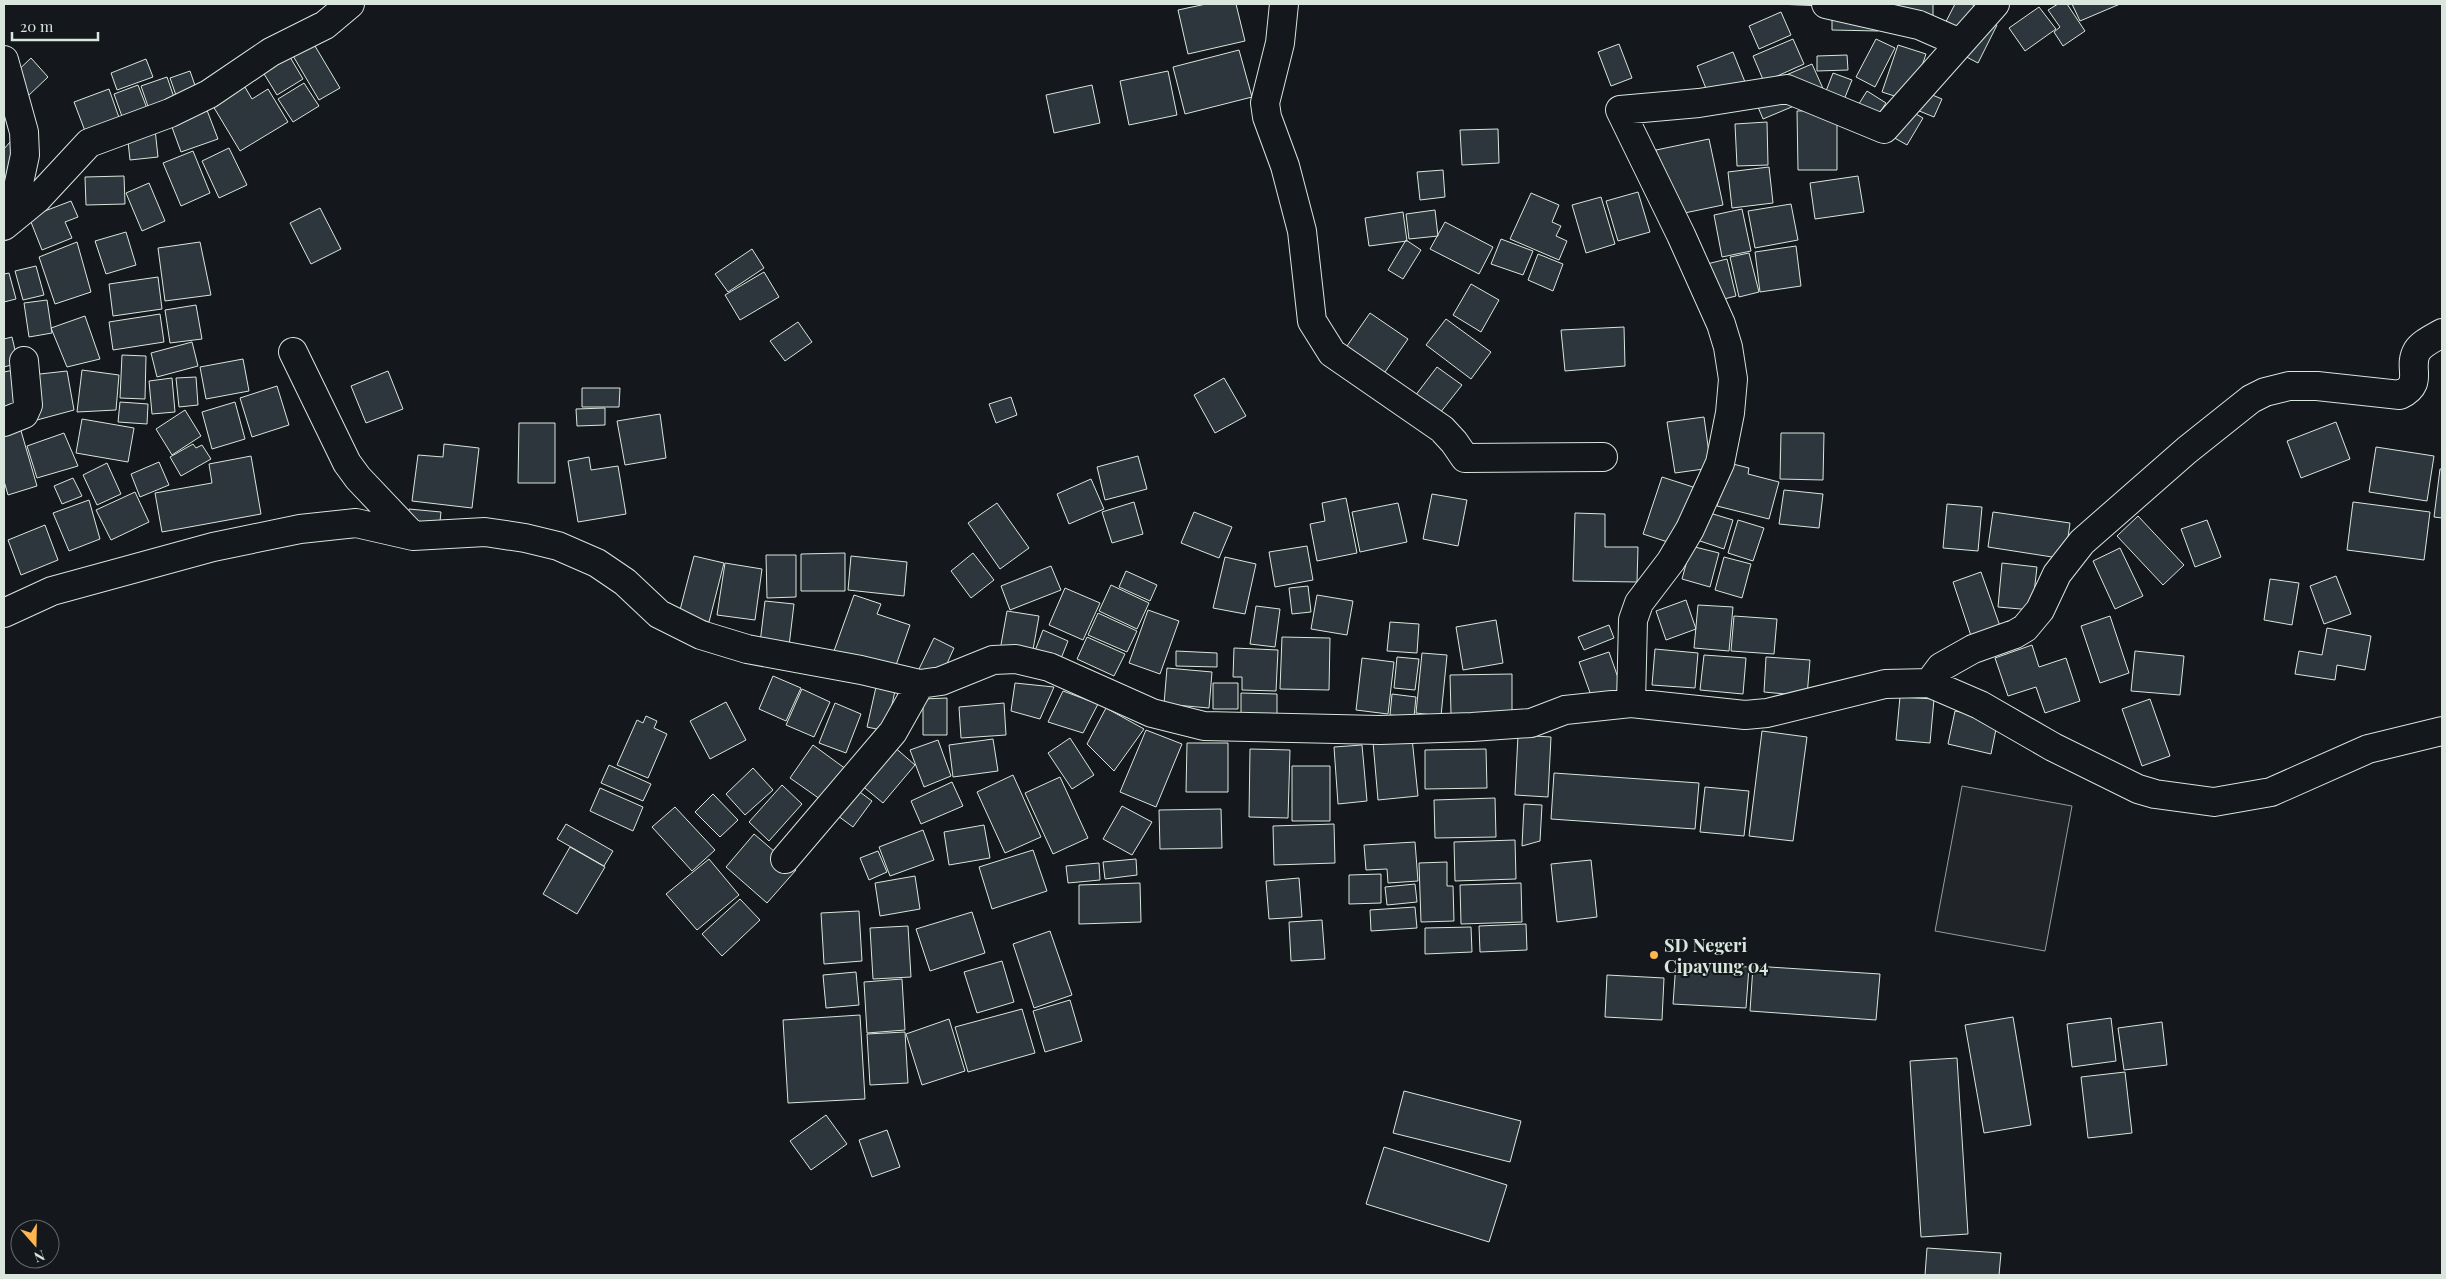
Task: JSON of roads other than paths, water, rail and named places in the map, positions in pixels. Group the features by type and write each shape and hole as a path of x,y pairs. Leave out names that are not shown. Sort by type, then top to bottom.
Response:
{"street":[{"path":"7,223 37,199 89,143 170,113 209,94 271,52 325,25 350,4"},
{"path":"1284,4 1280,43 1265,104 1267,117 1285,166 1302,231 1312,321 1320,338 1332,353 1442,429 1465,458 1603,456"},
{"path":"1826,4 1918,14 1960,43"},
{"path":"1631,704 1633,620 1639,603 1671,561 1690,529 1720,463 1730,413 1732,379 1728,347 1721,324 1681,235 1620,110 1699,103 1787,89 1884,129 1995,4"},
{"path":"4,60 24,132 25,155 7,223"},
{"path":"1929,683 1941,668 1972,649 2015,634 2025,628 2040,610 2057,574 2082,542 2187,450 2251,399 2265,392 2289,386 2316,386 2400,395 2407,392 2414,384 2417,351 2442,333"},
{"path":"293,352 347,463 358,478 413,536"},
{"path":"4,422 24,414 28,405 24,361"},
{"path":"4,613 52,592 213,547 300,528 356,523 413,536 485,532 525,538 558,546 597,563 626,582 659,614 701,635 747,649 861,670 920,684 941,681 993,660 1016,659 1049,667 1113,697 1173,720 1204,726 1380,730 1472,727 1531,723 1565,710 1631,704 1745,715 1767,713 1885,684 1929,683 1980,704 2053,747 2138,789 2194,801 2230,801 2271,792 2368,749 2442,731"},
{"path":"785,859 893,732 920,684"}],"place":[{"name":"SD Negeri Cipayung 04","path":"1654,955"}]}
